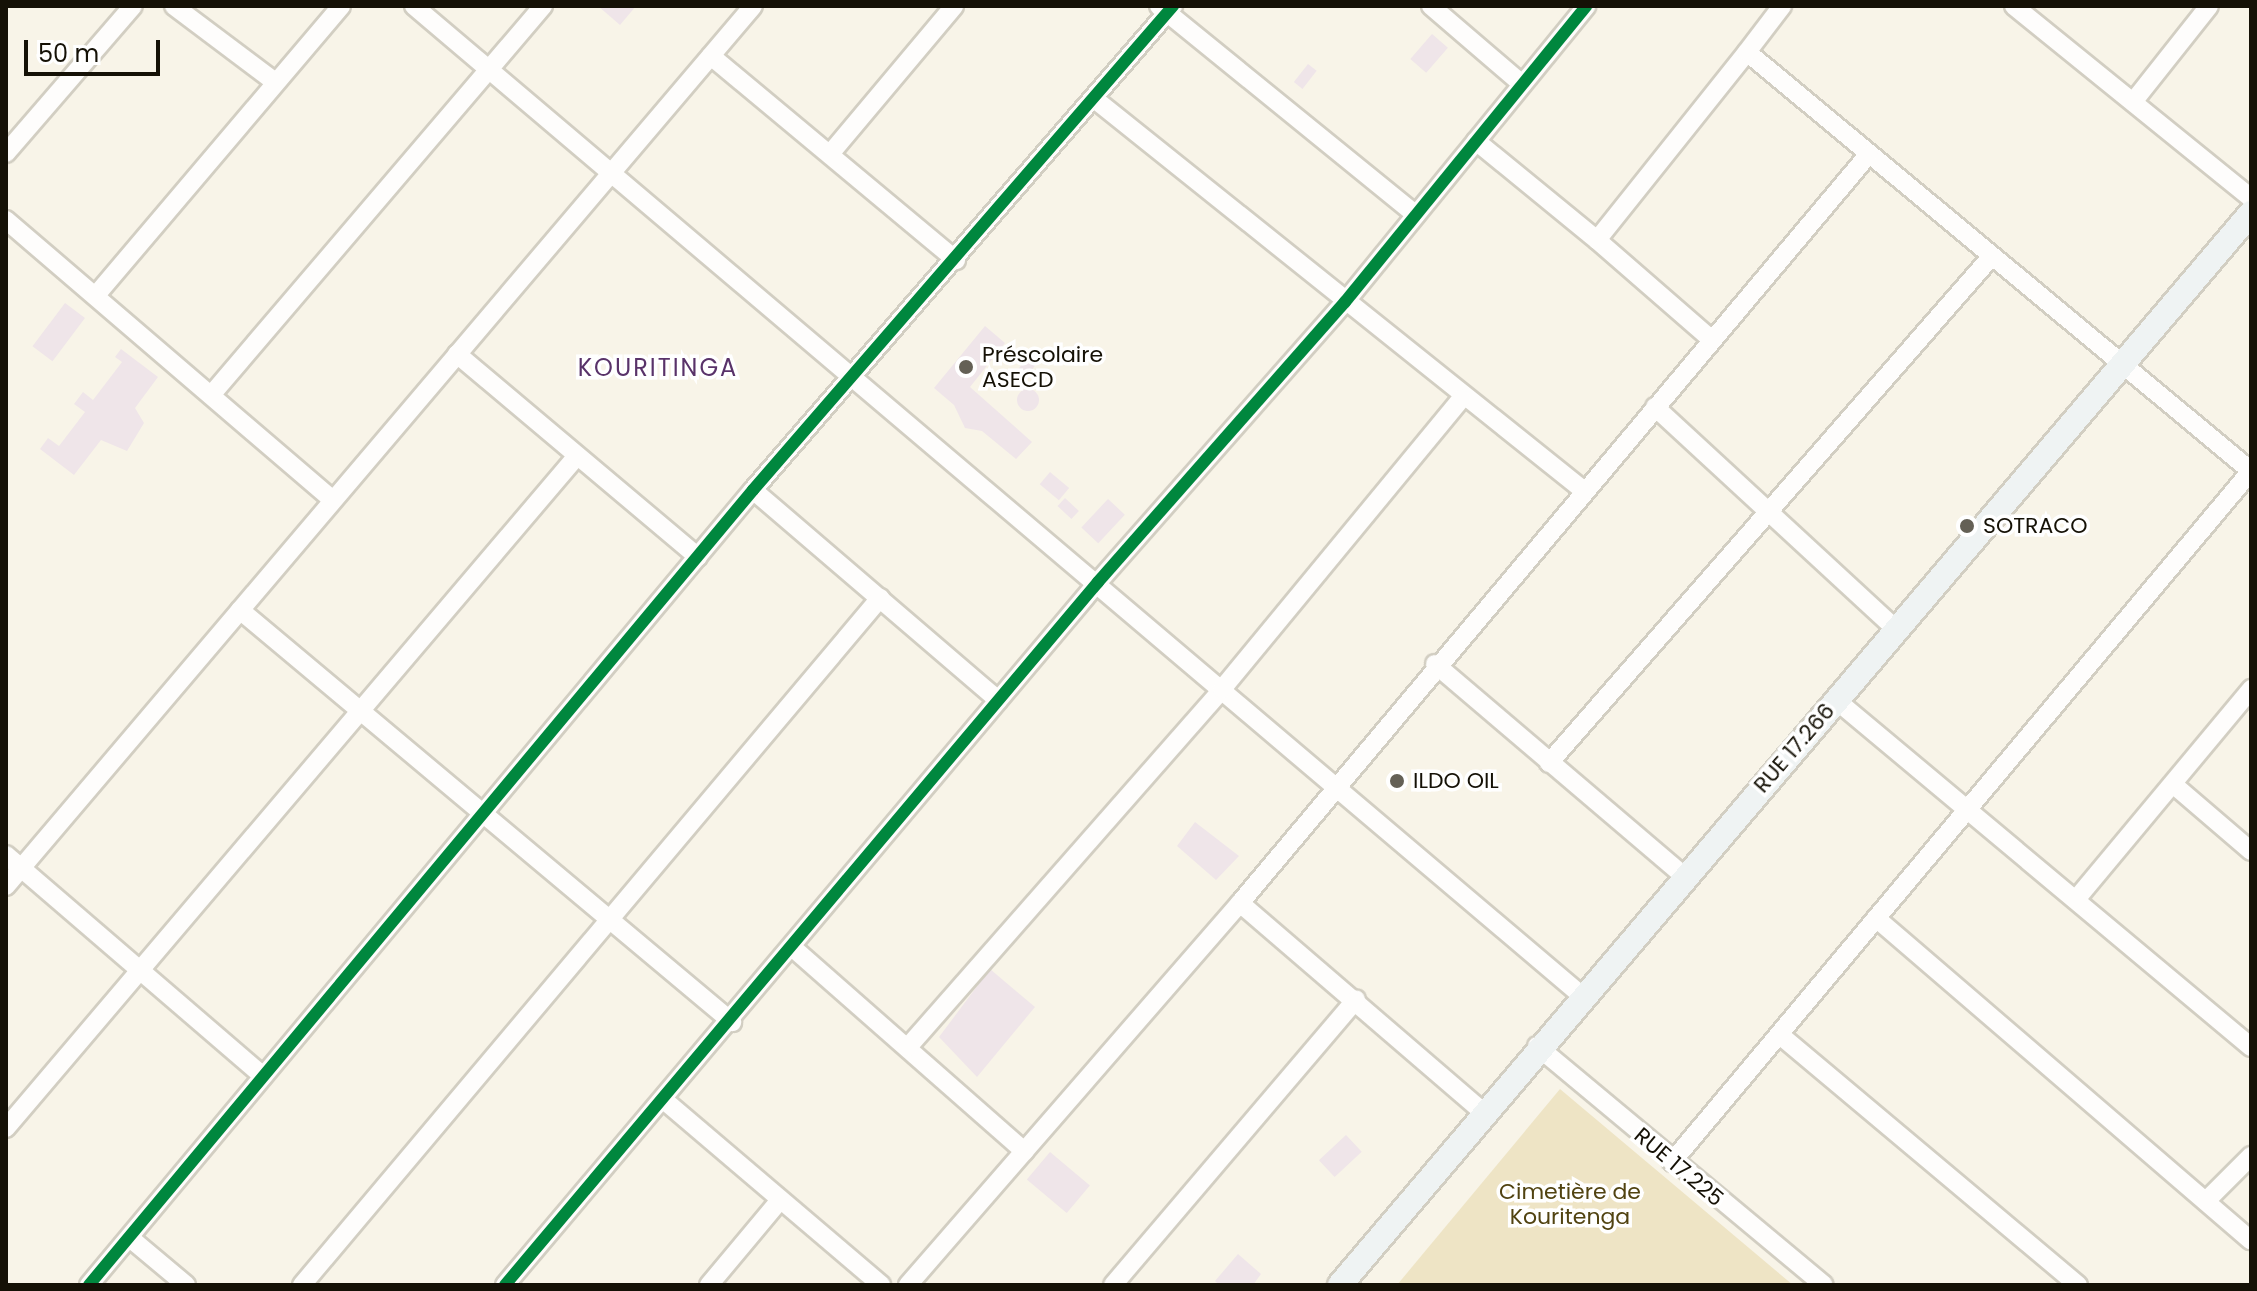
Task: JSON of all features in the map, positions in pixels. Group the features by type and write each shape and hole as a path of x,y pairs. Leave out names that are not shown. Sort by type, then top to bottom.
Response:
{"main road":[{"name":"RUE 17.266","path":"1340,1285 1580,994 1897,630 2251,213"}],"street":[{"path":"6,153 133,6"},
{"path":"174,6 274,81"},
{"path":"97,294 274,81 341,6"},
{"path":"414,6 608,174 853,374 1580,994"},
{"path":"212,394 543,6"},
{"path":"6,886 753,6"},
{"path":"830,154 954,6"},
{"path":"1431,6 1522,84"},
{"path":"505,1285 732,1022 1098,582 1345,302 1586,6"},
{"path":"1597,240 1782,6"},
{"path":"2014,6 2251,198"},
{"path":"2133,102 2209,6"},
{"path":"89,1285 753,490 1097,101 1167,8 1416,215"},
{"path":"1672,1162 1780,1035 1965,806 2251,471 1747,52"},
{"path":"711,56 956,260"},
{"path":"1097,101 1461,399 1583,490"},
{"path":"1476,141 1712,340"},
{"path":"908,1285 1240,903 1334,784 1868,155"},
{"path":"6,220 97,294 332,499"},
{"path":"1549,763 1991,257"},
{"path":"457,354 698,557"},
{"path":"908,1047 1222,689 1461,399"},
{"path":"1655,407 1897,630"},
{"path":"6,1128 576,457"},
{"path":"753,490 998,700"},
{"path":"302,1285 880,598"},
{"path":"240,610 732,1022"},
{"path":"1435,664 1682,874"},
{"path":"2078,897 2251,689"},
{"path":"1836,700 2078,897 2251,1047"},
{"path":"2174,785 2251,851"},
{"path":"6,855 263,1076"},
{"path":"1240,903 1356,999 1483,1112"},
{"path":"1876,918 2251,1240"},
{"path":"793,948 1024,1151"},
{"path":"1113,1285 1356,999"},
{"path":"1780,1035 2078,1285"},
{"name":"RUE 17.225","path":"1537,1046 1672,1162 1824,1285"},
{"path":"665,1101 881,1285"},
{"path":"2206,1201 2251,1156"},
{"path":"709,1285 780,1200"},
{"path":"130,1238 186,1285"}],"green space":[{"name":"Cimetière de Kouritenga","path":"1560,1089 1793,1285 1397,1285"}],"building":[{"path":"598,6 636,6 620,25"},
{"path":"1432,34 1448,48 1426,73 1410,59"},
{"path":"1308,64 1317,71 1303,89 1294,82"},
{"path":"65,303 85,318 52,361 33,346"},
{"path":"985,326 1005,343 970,387 1032,442 1016,459 982,431 965,428 954,405 934,388"},
{"path":"121,349 158,377 135,408 144,423 127,451 101,440 74,475 40,449 48,438 59,446 85,412 74,404 83,392 93,400 122,362 115,357"},
{"path":"1027,358 1036,365 1022,383 1013,376"},
{"path":"1028,389 1036,392 1039,400 1036,408 1028,411 1020,408 1017,400 1020,392"},
{"path":"1050,472 1069,488 1059,500 1040,484"},
{"path":"1065,498 1079,511 1071,519 1057,506"},
{"path":"1108,499 1125,515 1098,543 1081,528"},
{"path":"1195,822 1239,856 1216,880 1177,846"},
{"path":"990,969 1035,1007 977,1077 939,1037"},
{"path":"1346,1135 1362,1152 1335,1177 1319,1160"},
{"path":"1050,1152 1090,1185 1067,1213 1027,1180"},
{"path":"1238,1254 1261,1274 1253,1285 1219,1285 1215,1281"}],"cycle path":[{"path":"89,1285 753,490 1173,6"},
{"path":"505,1285 1098,582 1345,302 1586,6"}],"place":[{"name":"Préscolaire ASECD","path":"966,367"},
{"name":"SOTRACO","path":"1967,526"},
{"name":"ILDO OIL","path":"1397,781"}],"district":[{"name":"KOURITINGA","path":"658,368"}]}
